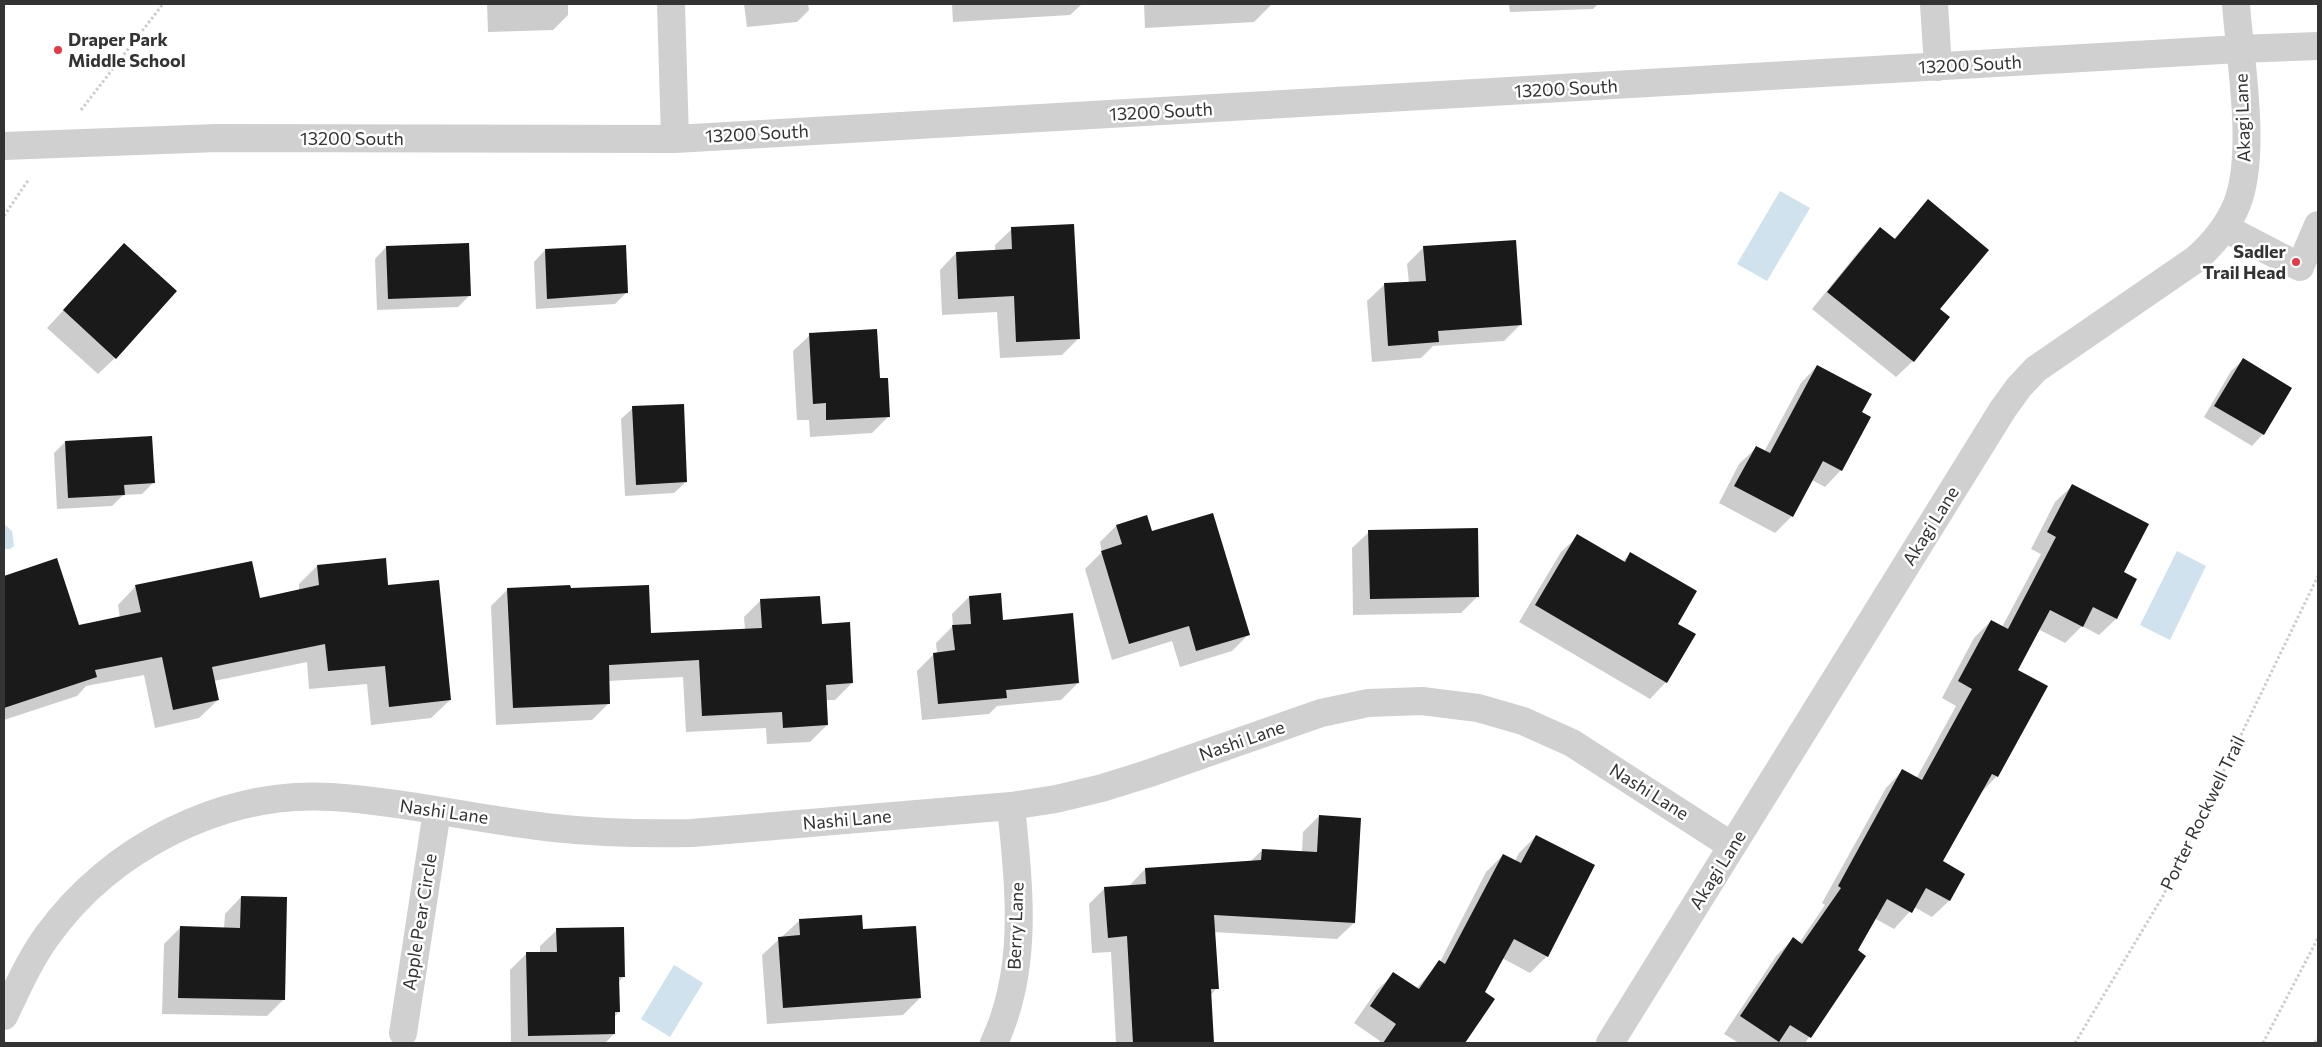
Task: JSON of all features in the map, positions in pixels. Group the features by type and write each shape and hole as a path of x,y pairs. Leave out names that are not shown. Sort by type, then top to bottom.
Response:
{"street":[{"path":"671,4 675,139"},
{"path":"1934,4 1938,67"},
{"name":"Akagi Lane","path":"1610,1043 1998,417 2019,387 2036,369 2196,259 2211,246 2225,228 2237,204 2244,179 2246,152 2236,4"},
{"name":"13200 South","path":"4,146 217,138 675,139 2318,46"},
{"path":"2225,228 2300,267 2318,225"},
{"name":"Nashi Lane","path":"4,1016 29,964 46,936 72,906 121,861 156,840 195,821 237,807 282,798 331,797 552,828 646,834 692,833 1011,806 1102,788 1320,713 1368,703 1422,701 1487,711 1523,721 1572,743 1732,846"},
{"name":"Berry Lane","path":"994,1043 1009,1004 1016,972 1020,938 1020,902 1011,806"},
{"name":"Apple Pear Circle","path":"403,1033 436,811"}],"path":[{"path":"91,96 163,4"},
{"path":"4,216 22,187"},
{"name":"Porter Rockwell Trail","path":"2075,1043 2163,896 2318,576"},
{"path":"2263,1043 2318,938"},
{"path":"2315,1043 2318,1038"}],"water":[{"path":"1780,191 1810,208 1767,281 1737,264"},
{"path":"4,524 12,531 14,546 10,549 4,549"},
{"path":"2177,551 2206,566 2170,640 2140,625"},
{"path":"674,965 703,983 670,1037 641,1019"}],"building":[{"path":"1928,199 1989,250 1940,309 1950,317 1914,362 1827,292 1880,227 1895,239"},
{"path":"1074,224 1080,339 1016,342 1014,296 958,299 956,252 1012,249 1011,227"},
{"path":"1516,240 1522,325 1438,331 1439,342 1388,346 1384,283 1426,281 1423,246"},
{"path":"124,243 177,291 116,359 63,310"},
{"path":"469,243 471,296 388,299 386,246"},
{"path":"626,245 628,293 547,299 545,249"},
{"path":"877,329 880,378 888,378 890,417 826,420 826,403 813,404 809,333"},
{"path":"2243,358 2292,388 2264,435 2214,406"},
{"path":"1817,365 1872,394 1862,412 1871,417 1842,471 1823,461 1793,517 1734,486 1756,446 1770,453"},
{"path":"684,404 687,482 636,485 632,406"},
{"path":"152,436 155,483 124,485 125,495 68,498 65,441"},
{"path":"2072,484 2149,524 2124,572 2137,579 2117,619 2093,607 2083,627 2050,610 2018,670 2048,686 1998,777 1992,774 1943,861 1965,874 1950,901 1926,888 1912,913 1887,899 1858,950 1866,956 1811,1038 1790,1025 1779,1042 1740,1016 1793,937 1802,944 1841,888 1838,886 1902,769 1922,780 1972,689 1958,681 1991,620 2008,629 2056,537 2047,532"},
{"path":"1213,513 1250,635 1196,651 1189,626 1129,644 1101,551 1122,544 1116,525 1147,515 1152,531"},
{"path":"1478,528 1479,597 1370,599 1368,530"},
{"path":"1577,534 1625,562 1630,552 1697,591 1678,624 1696,634 1667,683 1535,605"},
{"path":"57,558 79,625 141,612 135,585 252,561 260,598 319,585 317,565 386,558 388,585 439,580 451,700 389,707 385,666 328,671 325,644 212,667 219,700 173,710 162,657 95,670 97,677 4,708 4,576"},
{"path":"570,585 571,588 649,585 651,633 762,628 760,599 820,596 822,624 850,622 853,683 826,685 828,725 783,728 782,712 702,716 699,660 609,665 610,704 513,708 507,588"},
{"path":"1001,593 1003,620 1073,613 1079,683 1006,690 1007,698 938,704 933,653 955,650 952,625 971,624 969,596"},
{"path":"1319,815 1361,818 1355,923 1214,915 1219,989 1211,989 1214,1043 1133,1043 1127,936 1108,938 1104,887 1146,884 1145,868 1261,860 1262,849 1317,852"},
{"path":"1536,835 1595,865 1548,957 1514,939 1485,992 1495,999 1465,1043 1383,1043 1396,1024 1370,1006 1393,972 1419,989 1439,960 1445,964 1503,854 1521,863"},
{"path":"241,896 287,897 285,1000 178,998 180,926 240,928"},
{"path":"862,915 863,929 916,926 921,998 783,1008 778,937 800,935 799,919"},
{"path":"624,927 625,977 619,977 620,1012 615,1012 615,1034 528,1036 526,952 557,952 556,928"}],"place":[{"name":"Draper Park Middle School","path":"58,50"},
{"name":"Sadler Trail Head","path":"2296,262"}]}
